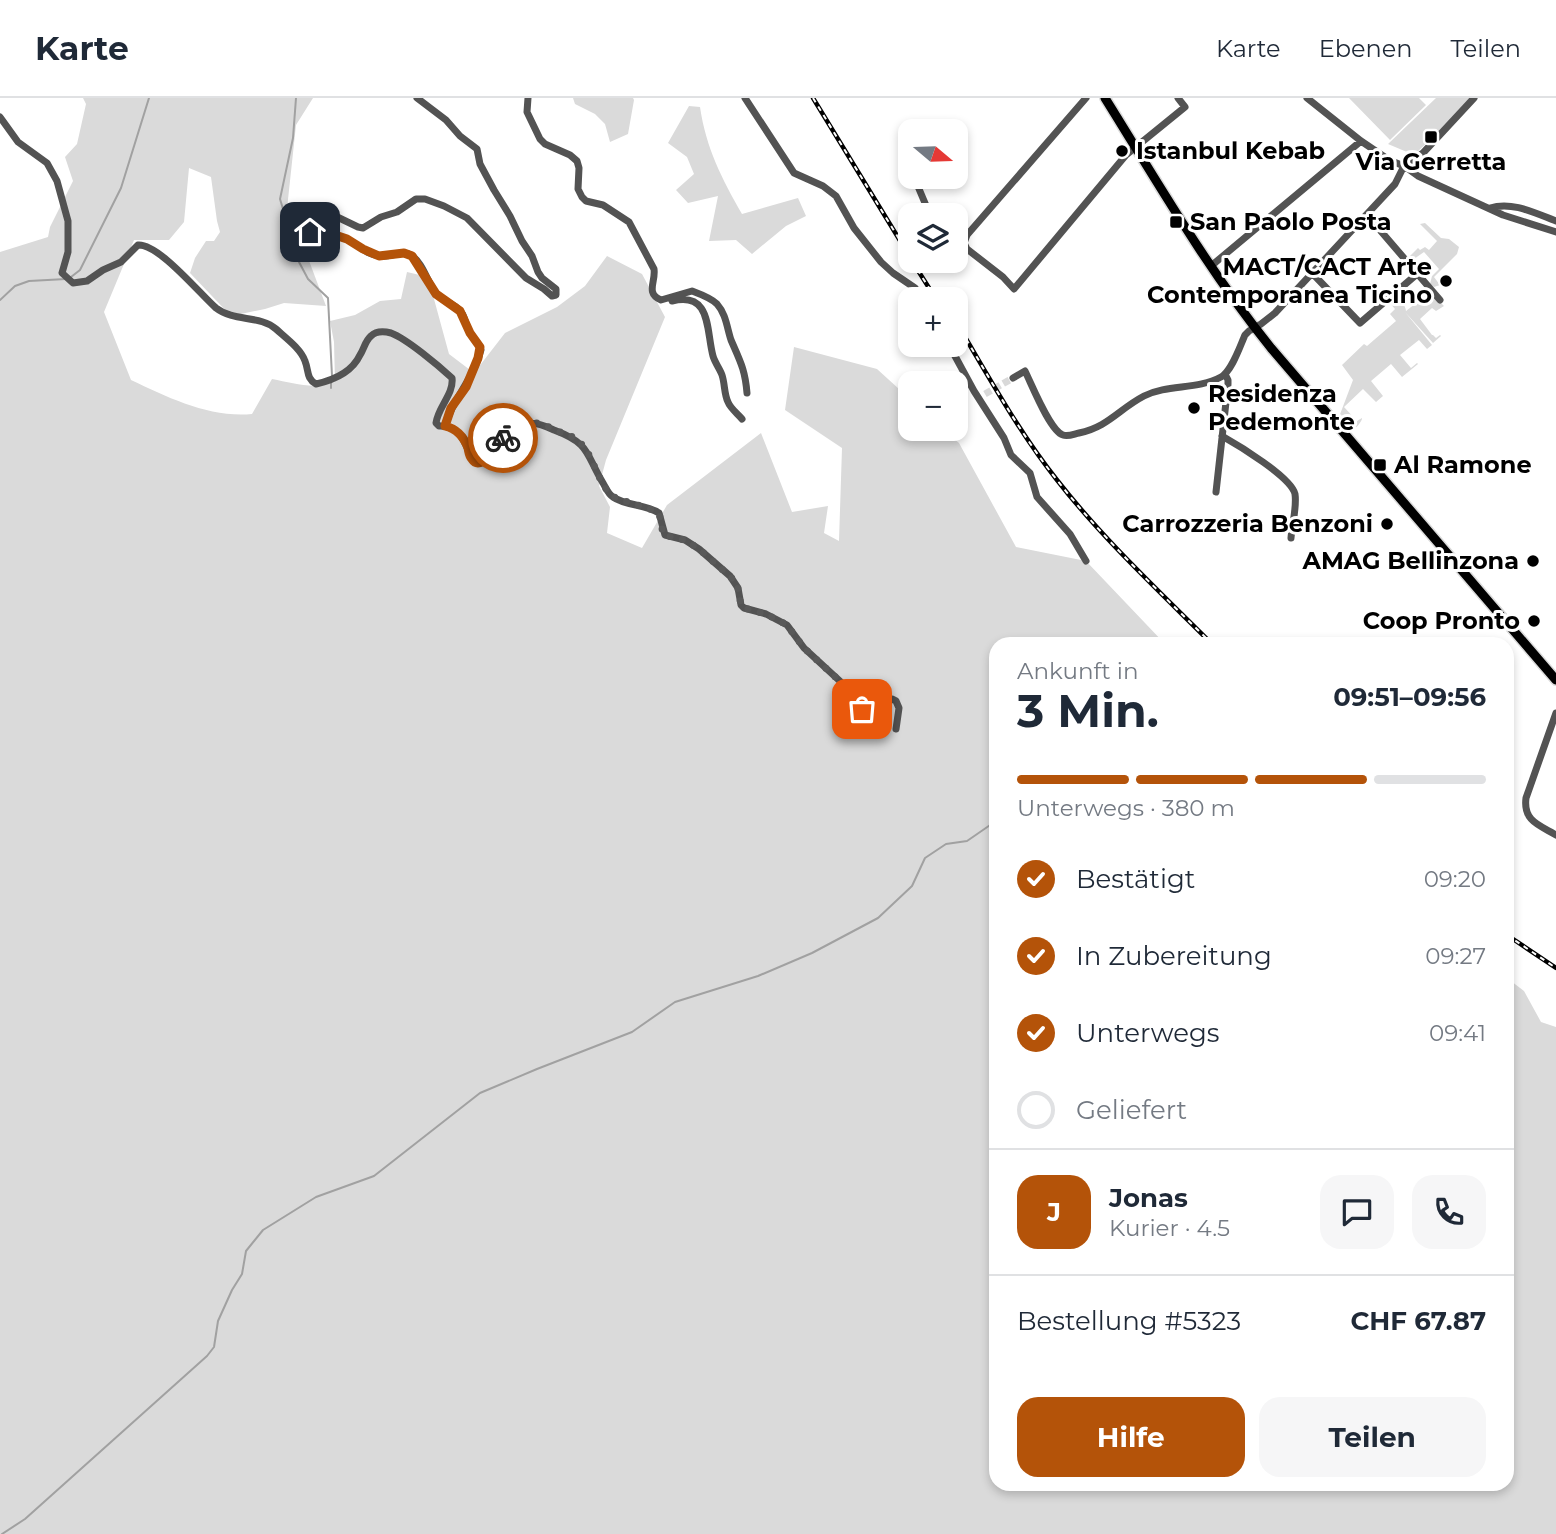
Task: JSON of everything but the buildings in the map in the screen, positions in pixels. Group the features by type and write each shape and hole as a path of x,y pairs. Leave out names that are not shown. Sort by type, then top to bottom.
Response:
{"main road":[{"path":"1105,98 1211,266 1254,328 1556,680"}],"street":[{"path":"417,98 477,149 480,164 532,256 538,272 557,292 555,296 551,295 526,278 467,218 425,199 416,199 397,212 363,228 328,213 320,217 309,235 310,242 338,236 379,256 410,254 436,294 462,313 481,350 466,387 451,408 445,426"},
{"path":"528,98 527,112 540,139 576,161 579,168 578,189 582,197 586,201 603,205 631,225 654,269 652,289 655,296 661,303 666,304 685,299 692,301 704,311 713,354 721,372 728,403 742,419"},
{"path":"745,98 794,173 823,186 836,196 854,228 881,262 914,287"},
{"path":"968,234 1086,98"},
{"path":"968,250 1014,289 1126,155 1185,107 1178,98"},
{"path":"1307,98 1361,141 1418,176 1489,209 1556,232"},
{"path":"1013,378 1025,372 1052,425 1061,434 1068,436 1100,426 1152,392 1202,383 1225,374 1245,335 1275,313 1395,184 1404,166 1423,153 1474,98"},
{"path":"0,117 18,142 47,163 57,181 68,221 68,252 63,274 72,282 87,281 121,262 138,245 145,246 177,270 219,309 237,317 265,322 275,329 301,354 308,376 316,384 340,376 349,369 373,334 381,331 391,333 452,378 452,386 436,420 437,425 452,428 459,433 472,460 478,463 488,458 508,433 532,423 544,424 577,440 590,457 611,495 656,511 660,516 664,535 685,540 730,576 737,584 744,608 766,614 787,625 804,648 842,683 860,708 864,709 889,699 896,701 899,708 896,729"},
{"path":"1211,266 1361,141"},
{"path":"1489,209 1495,206 1513,206 1556,221"},
{"path":"1367,215 1440,300"},
{"path":"1312,273 1360,323 1417,274"},
{"path":"660,300 692,291 716,303 741,360 747,393"},
{"path":"957,357 982,396 1011,454 1030,473 1037,497 1070,534 1086,561"},
{"path":"1216,492 1228,384 1225,374"},
{"path":"1222,436 1275,471 1291,486 1295,497 1291,538"},
{"path":"1556,713 1525,807 1533,821 1556,835"}],"shaded area":[{"path":"83,98 313,98 296,125 286,218 305,250 326,306 284,303 231,316 190,273 195,258 206,241 214,241 220,232 211,177 189,168 184,222 169,240 134,240 104,312 131,380 175,400 221,413 252,414 272,379 311,386 335,382 334,342 330,321 355,315 380,301 401,299 407,272 428,277 449,354 474,373 505,333 557,307 585,286 607,256 642,274 665,317 606,460 599,486 610,507 607,533 642,548 667,505 761,433 792,512 828,506 824,533 839,541 842,448 785,410 794,347 877,369 898,388 898,441 957,441 1016,547 1086,561 1158,637 989,637 989,1491 1514,1491 1514,983 1524,991 1541,1022 1556,1027 1556,1534 0,1534 0,252 48,237 50,227 73,181 65,157 77,144 86,104"},
{"path":"573,98 633,98 628,134 610,142 605,124 595,114 575,104"},
{"path":"1349,98 1419,98 1426,105 1390,140"},
{"path":"1436,98 1474,98 1414,155 1388,144"},
{"path":"689,106 700,107 706,136 716,163 742,214 798,198 806,216 786,226 752,254 736,240 709,241 718,196 688,203 676,190 694,174 687,157 668,143"},
{"path":"1425,223 1441,238 1449,239 1459,247 1457,254 1434,277 1440,285 1434,287 1430,284 1432,276 1439,269 1424,252 1414,259 1419,264 1416,267 1408,258 1418,248 1420,250 1425,247 1429,250 1437,241 1420,224"},
{"path":"1430,292 1444,306 1436,311 1432,308 1420,319 1432,335 1436,338 1441,336 1433,343 1405,312 1432,345 1427,349 1419,340 1400,355 1411,368 1418,364 1402,377 1391,364 1371,381 1383,396 1376,402 1363,389 1344,407 1357,421 1362,418 1354,429 1350,430 1339,417 1353,380 1342,365 1364,344 1367,346 1396,321 1390,314 1395,309 1389,302 1395,297 1405,306 1406,311"}],"waterway":[{"path":"71,277 80,270 121,188 149,98"},
{"path":"296,98 293,138 280,199 299,262 308,279 328,298 332,376"},
{"path":"0,300 15,286 29,281 66,279"},
{"path":"331,381 331,388"},
{"path":"2,1534 25,1519 207,1356 214,1347 218,1321 242,1274 246,1251 263,1230 316,1197 374,1176 480,1093 632,1032 675,1002 758,976 812,953 878,918 912,886 925,858 946,844 967,841 989,826"}],"tunnel":[{"path":"985,394 1013,378"}],"railway":[{"path":"813,98 898,237"},
{"path":"920,273 928,287"},
{"path":"968,342 1016,422 1057,480 1112,544 1205,637"},
{"path":"1514,940 1556,968"}],"way so far":[{"path":"503,438 512,431 535,423 544,424 577,440 590,457 611,495 656,511 660,516 664,535 685,540 730,576 737,584 744,608 766,614 787,625 804,648 842,683 862,709"}],"place":[{"name":"Via Gerretta","path":"1431,137"},
{"name":"Istanbul Kebab","path":"1122,151"},
{"name":"San Paolo Posta","path":"1176,222"},
{"name":"MACT/CACT Arte Contemporanea Ticino","path":"1446,281"},
{"name":"Residenza Pedemonte","path":"1194,408"},
{"name":"Al Ramone","path":"1380,465"},
{"name":"Carrozzeria Benzoni","path":"1387,524"},
{"name":"AMAG Bellinzona","path":"1533,561"},
{"name":"Coop Pronto","path":"1534,621"}],"route":[{"path":"310,232 309,241 312,243 338,236 374,255 404,253 414,258 436,294 462,313 470,333 480,347 466,387 451,408 445,426 459,433 475,462 488,458 503,438"}]}
